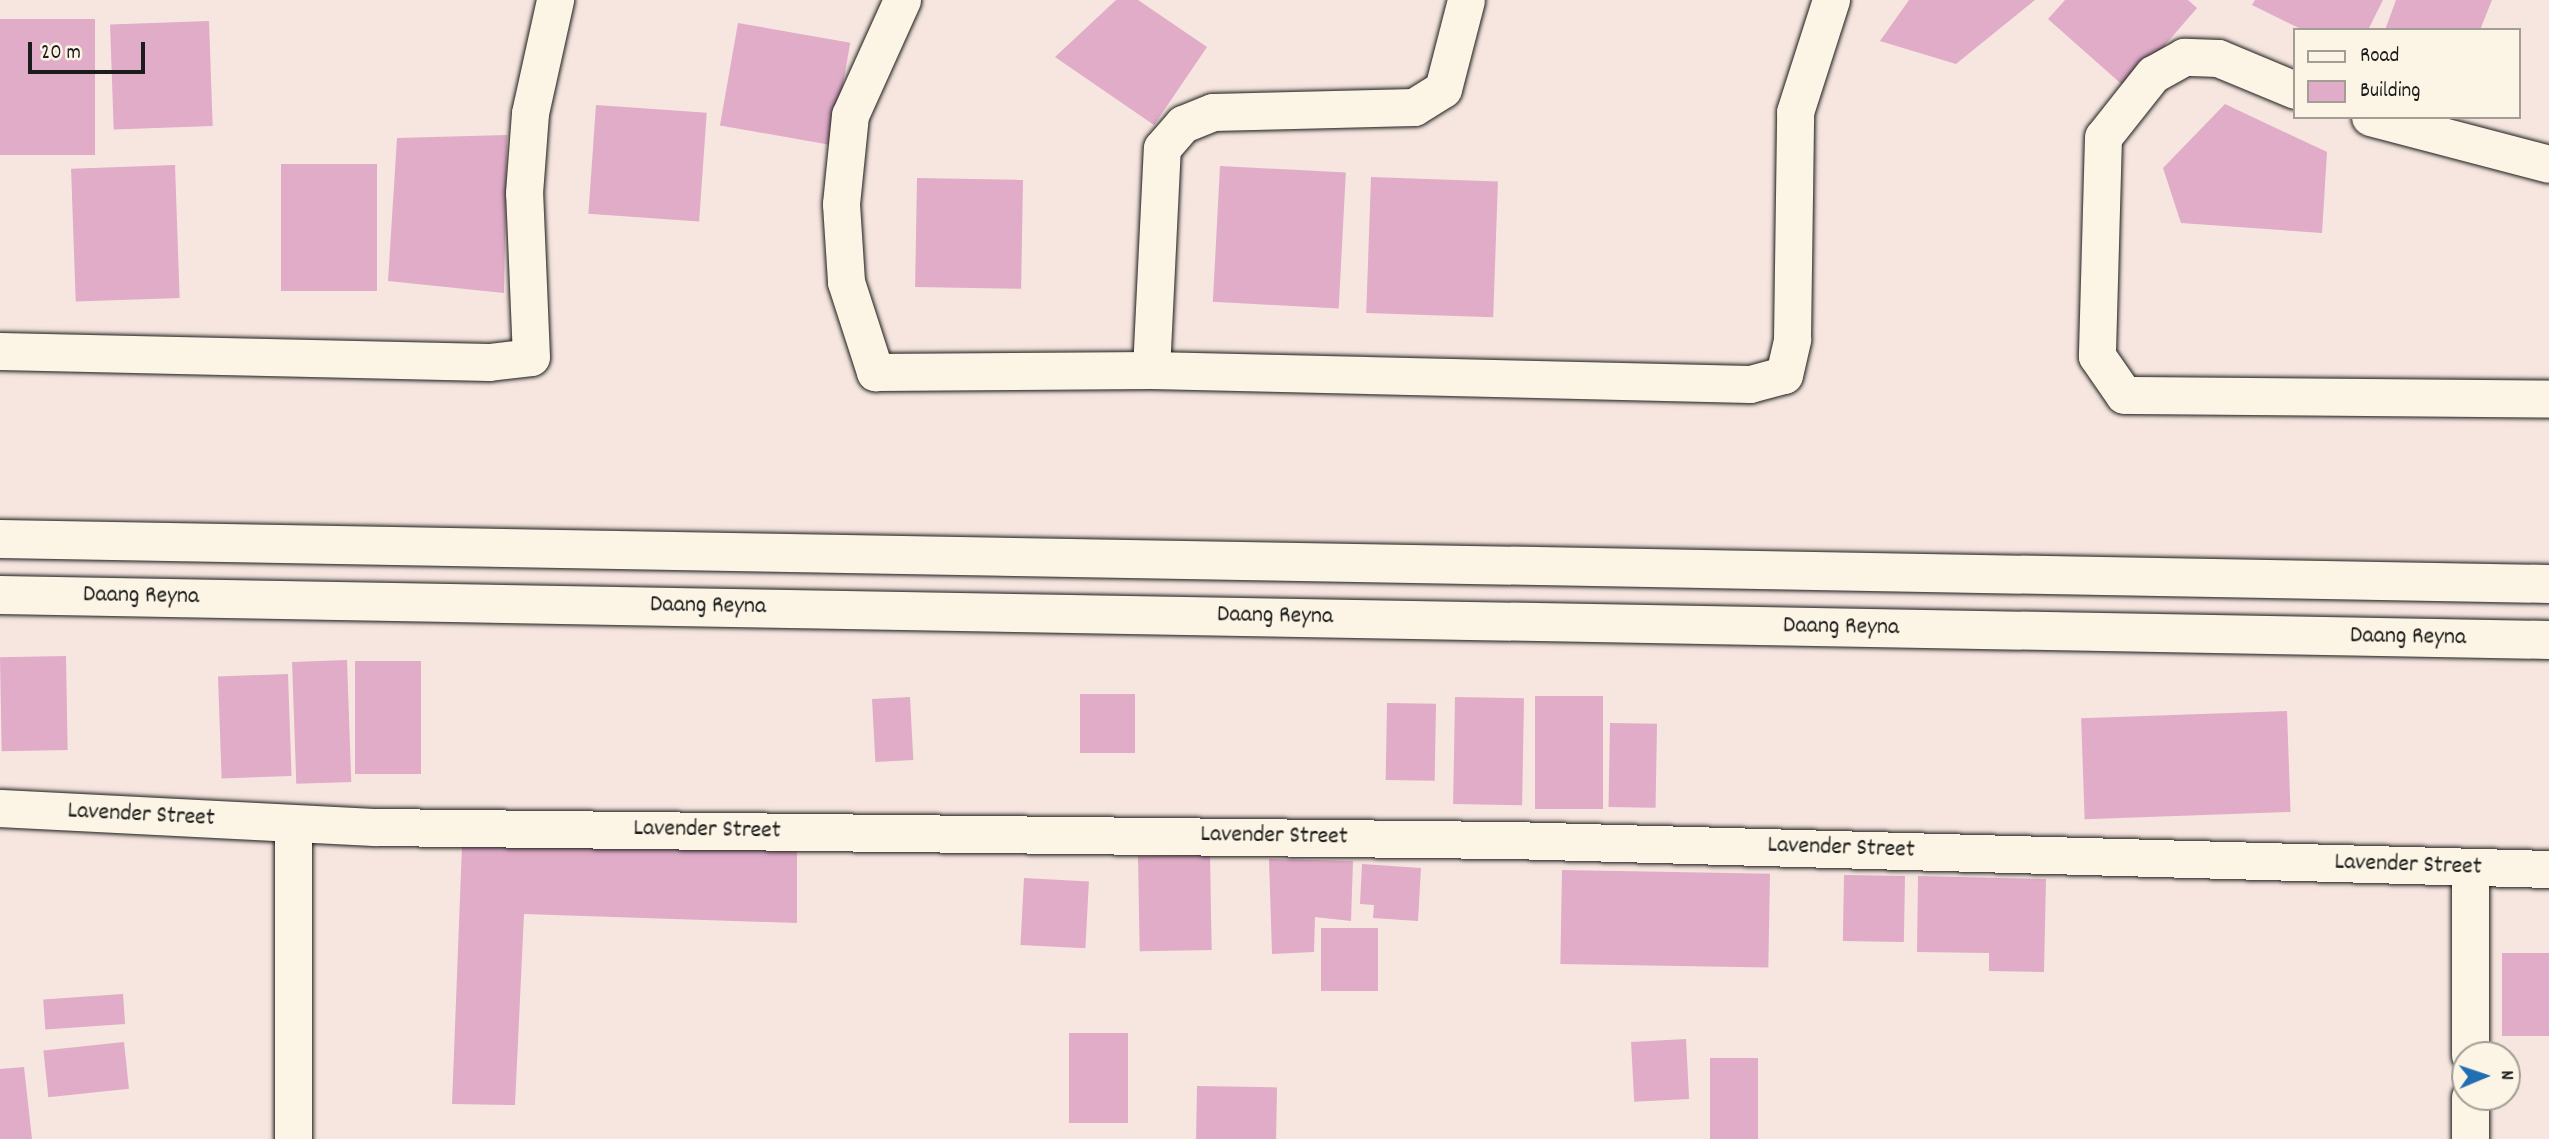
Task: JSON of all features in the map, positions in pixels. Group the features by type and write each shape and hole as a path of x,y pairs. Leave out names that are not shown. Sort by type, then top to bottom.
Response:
{"main road":[{"path":"0,539 2549,584"},
{"name":"Daang Reyna","path":"0,595 2549,640"}],"street":[{"path":"0,351 489,362 531,357 524,193 530,113 555,0"},
{"path":"902,0 850,116 841,204 846,282 875,372 1151,370 1749,384 1784,375 1792,339 1795,112 1831,0"},
{"path":"1151,370 1162,148 1183,124 1213,112 1414,107 1443,89 1466,0"},
{"path":"2294,90 2218,58 2184,57 2153,74 2104,137 2097,356 2124,395 2549,399"},
{"path":"2378,119 2549,164"},
{"name":"Lavender Street","path":"0,808 293,825 1511,840 2549,869"},
{"path":"293,825 293,1139"},
{"path":"2470,868 2470,1041"},
{"path":"2470,1111 2470,1139"}],"building":[{"path":"1116,0 1138,0 1207,47 1154,125 1055,57"},
{"path":"1909,0 2035,0 1956,64 1880,41"},
{"path":"2065,0 2188,0 2197,8 2127,89 2048,19"},
{"path":"2255,0 2383,0 2369,28 2299,28 2252,5"},
{"path":"2396,0 2492,0 2481,28 2386,28"},
{"path":"0,19 95,19 95,155 0,155"},
{"path":"209,21 213,126 114,129 110,24"},
{"path":"738,23 850,43 832,145 720,125"},
{"path":"2225,104 2327,152 2322,233 2181,223 2163,168"},
{"path":"596,105 707,113 699,221 588,214"},
{"path":"507,135 504,293 388,281 397,138"},
{"path":"281,164 377,164 377,291 281,291"},
{"path":"175,165 180,298 76,302 71,169"},
{"path":"1220,166 1346,173 1339,308 1213,302"},
{"path":"1371,177 1498,181 1493,317 1366,313"},
{"path":"917,178 1023,180 1021,289 915,287"},
{"path":"66,656 68,750 2,751 0,657"},
{"path":"347,660 351,782 296,784 292,662"},
{"path":"355,661 421,661 421,774 355,774"},
{"path":"288,674 292,776 222,778 218,676"},
{"path":"1080,694 1135,694 1135,753 1080,753"},
{"path":"1535,696 1603,696 1603,809 1535,809"},
{"path":"910,697 913,760 875,762 872,699"},
{"path":"1455,697 1524,698 1522,805 1453,804"},
{"path":"1387,703 1436,704 1435,781 1386,780"},
{"path":"2287,711 2291,812 2085,819 2081,718"},
{"path":"1610,723 1657,724 1656,808 1609,807"},
{"path":"462,846 797,850 797,923 524,914 515,1105 452,1104"},
{"path":"1210,855 1212,950 1140,951 1138,856"},
{"path":"1269,859 1353,861 1351,921 1315,917 1314,952 1272,954"},
{"path":"1362,864 1421,868 1418,921 1373,918 1374,905 1360,904"},
{"path":"1562,870 1770,874 1768,968 1560,964"},
{"path":"1844,875 1905,876 1904,942 1843,941"},
{"path":"1918,876 2046,879 2044,972 1989,971 1989,953 1917,952"},
{"path":"1024,878 1089,881 1085,948 1020,945"},
{"path":"1321,928 1378,928 1378,991 1321,991"},
{"path":"2502,953 2549,953 2549,1036 2502,1036"},
{"path":"123,994 125,1024 45,1030 43,1000"},
{"path":"1069,1033 1128,1033 1128,1123 1069,1123"},
{"path":"1686,1039 1689,1099 1634,1102 1631,1042"},
{"path":"124,1042 129,1089 48,1097 43,1050"},
{"path":"1710,1058 1758,1058 1758,1139 1710,1139"},
{"path":"24,1067 32,1139 0,1139 0,1069"},
{"path":"1197,1086 1277,1087 1276,1139 1196,1139"}]}
